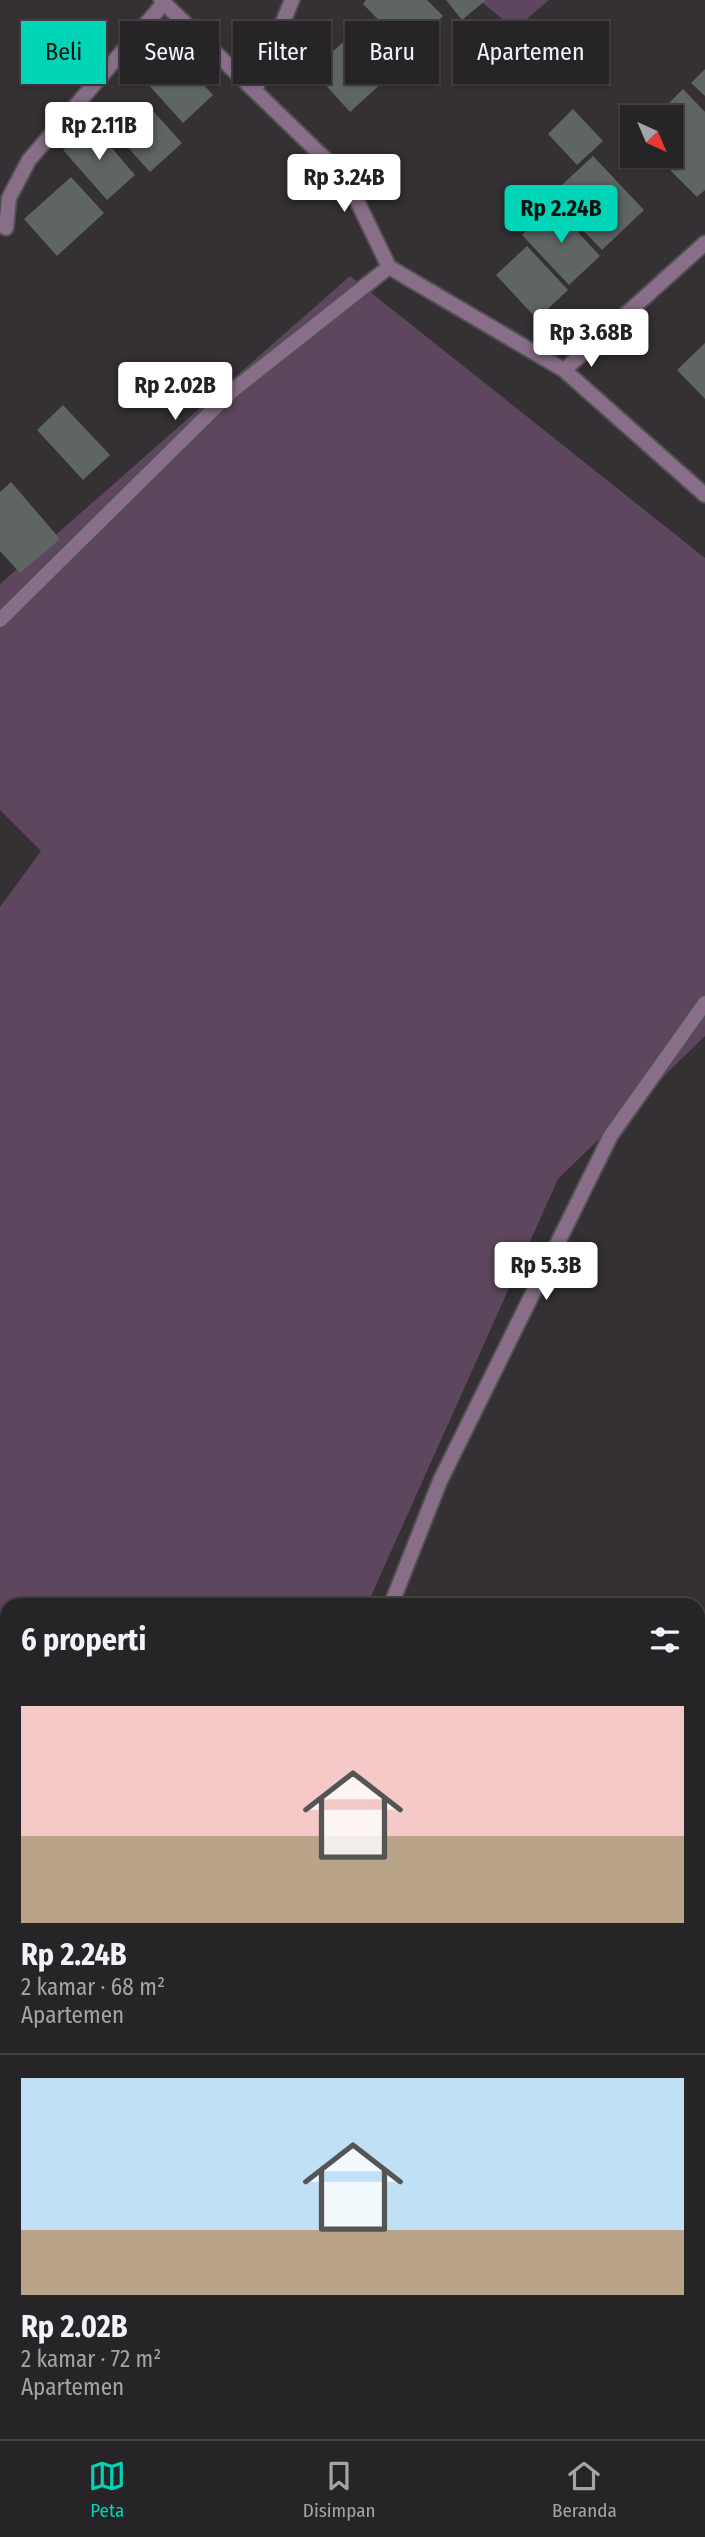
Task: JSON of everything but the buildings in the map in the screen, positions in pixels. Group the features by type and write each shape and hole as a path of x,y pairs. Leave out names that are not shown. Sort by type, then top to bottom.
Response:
{"street":[{"path":"256,90 292,0"},
{"path":"6,228 9,198 29,160 162,2 347,180 389,267 564,370 705,495"},
{"path":"564,370 705,243"},
{"path":"0,620 232,391 389,267"},
{"path":"394,1598 440,1481 611,1135 705,1003"}],"shaded area":[{"path":"479,0 549,0 524,21 505,21"},
{"path":"350,276 705,558 705,1036 558,1179 370,1598 0,1598 0,907 41,851 0,810 0,584"}]}
